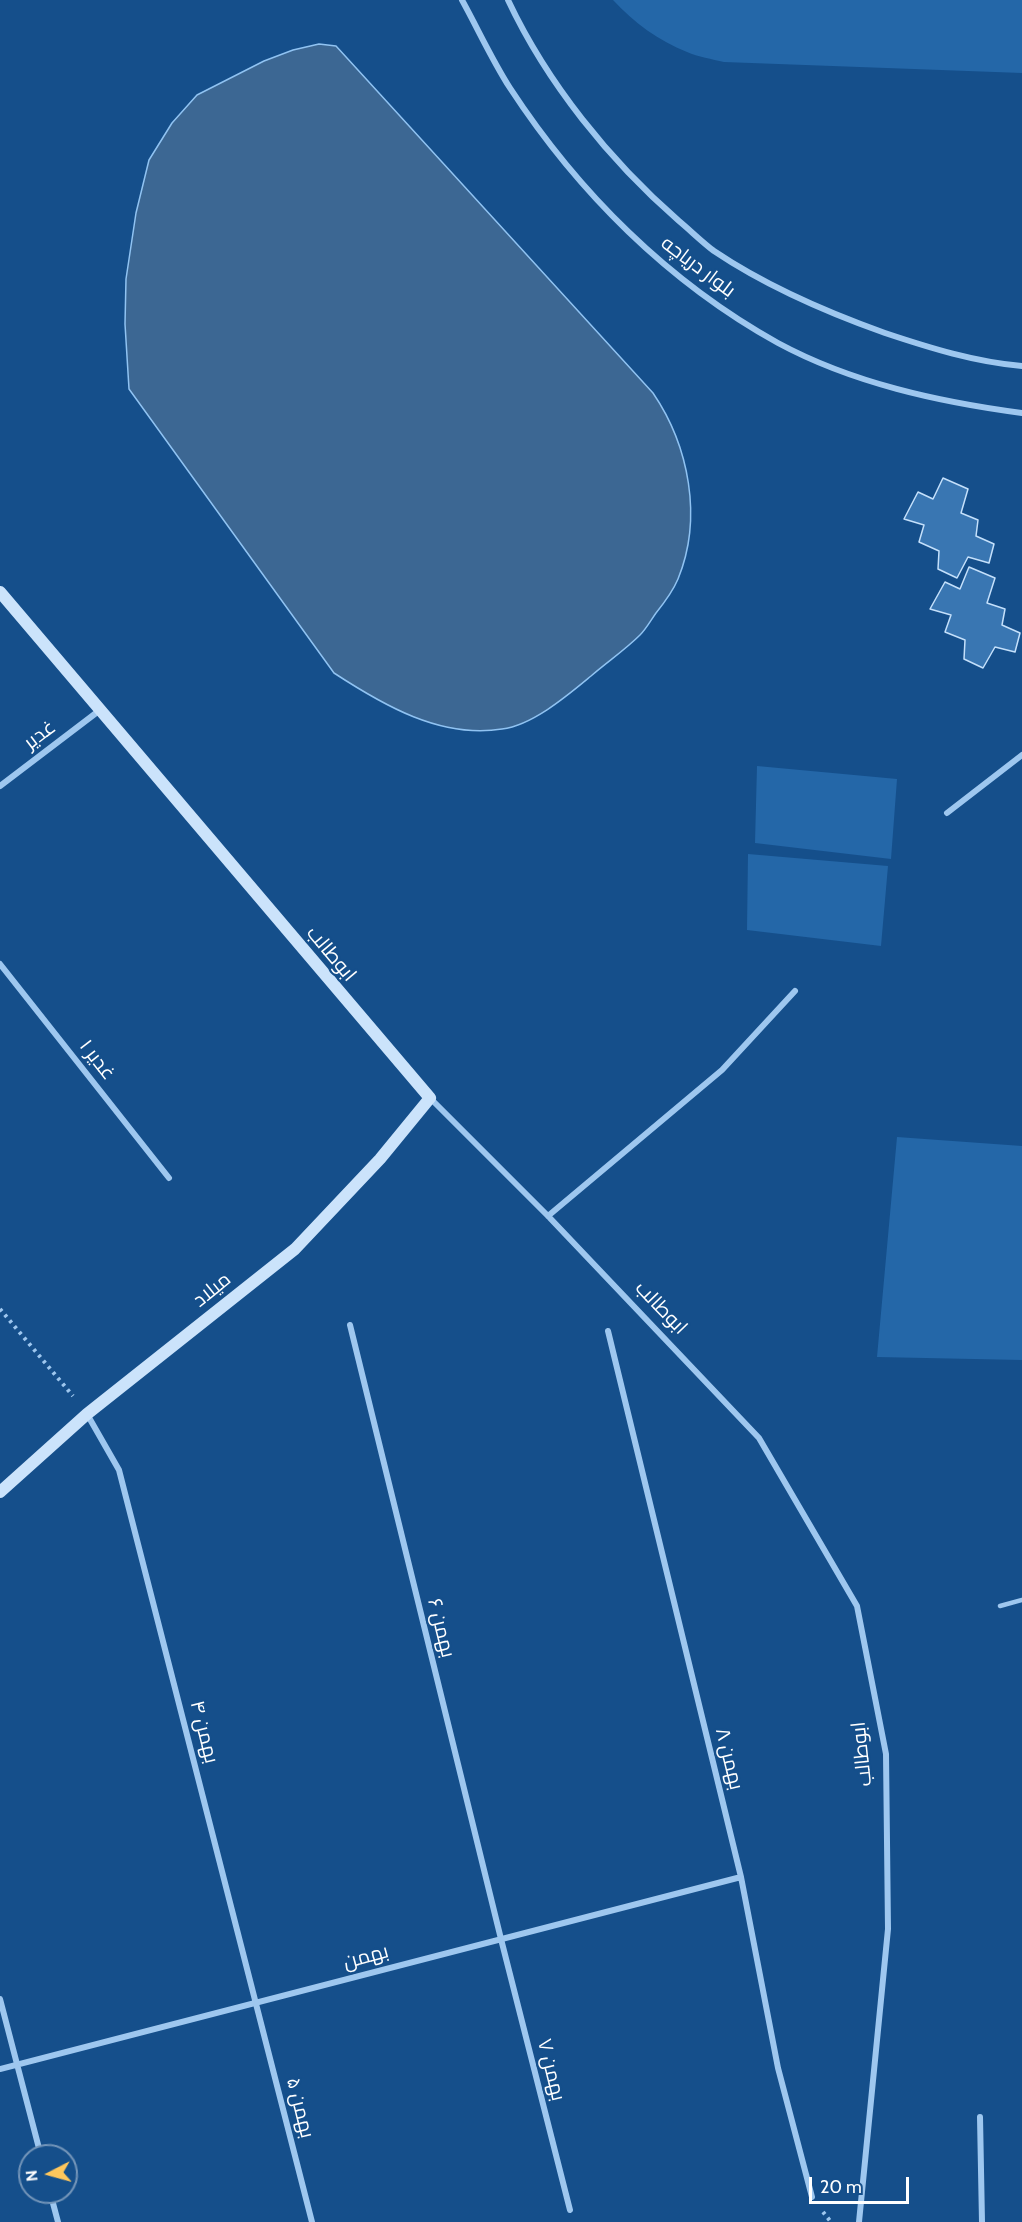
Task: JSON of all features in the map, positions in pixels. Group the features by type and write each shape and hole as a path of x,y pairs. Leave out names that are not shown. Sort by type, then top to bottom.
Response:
{"street":[{"name":"بلوار دریاچه","path":"462,0 509,86 573,175 626,230 660,261 699,291 779,343 863,379 958,403 1022,413"},
{"name":"بلوار دریاچه","path":"508,0 520,26 601,144 646,192 713,250 772,285 841,318 925,347 968,358 1022,366"},
{"name":"ابوطالب","path":"0,592 429,1098 548,1216 759,1438 856,1606 886,1754 888,1929 859,2222"},
{"name":"غدیر","path":"0,786 100,710"},
{"path":"947,813 1022,754"},
{"name":"غدیر ۱","path":"0,964 169,1178"},
{"path":"548,1216 722,1070 795,991"},
{"name":"میلاد","path":"0,1492 87,1414 294,1249 380,1159 429,1098"},
{"name":"بهمن ۶","path":"350,1325 501,1939"},
{"name":"بهمن ۸","path":"608,1331 741,1877 778,2068 812,2197"},
{"name":"بهمن ۴","path":"87,1414 119,1470 256,2002"},
{"name":"بهمن","path":"0,2069 741,1877"},
{"name":"بهمن ۷","path":"501,1939 570,2210"},
{"path":"0,1999 38,2144"},
{"name":"بهمن ۵","path":"256,2002 312,2222"},
{"path":"980,2117 982,2222"},
{"path":"53,2204 58,2222"}],"lane":[{"path":"1000,1606 1022,1600"}],"path":[{"path":"0,1309 87,1414"}],"shaded area":[{"path":"613,0 1022,0 1022,73 724,62 691,54 657,37 629,16"},
{"path":"319,44 336,46 653,393 676,436 683,459 691,507 690,532 686,556 671,592 644,630 628,646 550,708 514,726 479,731 435,724 414,717 372,697 334,673 129,389 125,324 126,279 136,213 149,160 172,123 197,95 264,61 293,50"},
{"path":"757,766 897,779 891,859 755,843"},
{"path":"748,854 888,866 881,946 747,930"},
{"path":"897,1137 1022,1146 1022,1360 877,1357"}],"building":[{"path":"943,478 968,489 961,513 978,520 976,536 994,544 989,563 968,557 957,578 938,569 939,551 919,542 924,525 904,519 918,492 933,499"},
{"path":"969,567 995,578 987,603 1005,609 1002,625 1020,633 1015,652 995,647 983,668 964,659 965,640 945,632 951,615 930,609 945,582 960,589"}]}
